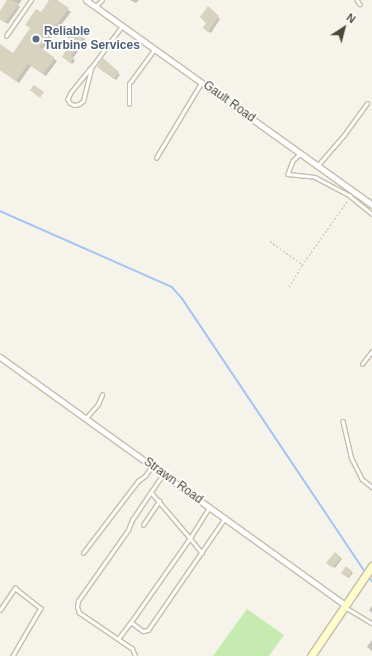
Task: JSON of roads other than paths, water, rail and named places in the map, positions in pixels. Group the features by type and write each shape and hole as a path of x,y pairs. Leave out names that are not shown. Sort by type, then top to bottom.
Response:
{"main road":[{"path":"311,656 372,566"}],"street":[{"name":"Gault Road","path":"86,0 372,205"},
{"name":"Strawn Road","path":"0,357 345,606"}],"lane":[{"path":"6,36 32,0"},
{"path":"96,7 102,0"},
{"path":"357,0 360,4"},
{"path":"91,68 83,101 74,105 70,103 68,99 71,93 122,26"},
{"path":"129,104 129,84 155,49"},
{"path":"156,158 201,82"},
{"path":"317,166 344,135 367,103"},
{"path":"300,154 293,161 288,174 315,177 350,196 372,214"},
{"path":"362,364 372,351"},
{"path":"86,419 98,404 102,395"},
{"path":"343,421 351,458 362,479 372,487"},
{"path":"84,553 138,481 145,476 152,466"},
{"path":"135,656 132,649 79,613 77,607 78,601 128,530 132,520 163,474"},
{"path":"151,492 202,552"},
{"path":"143,525 159,501"},
{"path":"118,639 210,508"},
{"path":"131,622 143,631 148,630 225,518"},
{"path":"0,610 15,588 41,608 13,656"},
{"path":"345,606 372,623"}],"waterway":[{"path":"0,211 172,287 182,298 365,571"},
{"path":"369,576 372,581"}],"place":[{"name":"Reliable Turbine Services","path":"36,39"}]}
